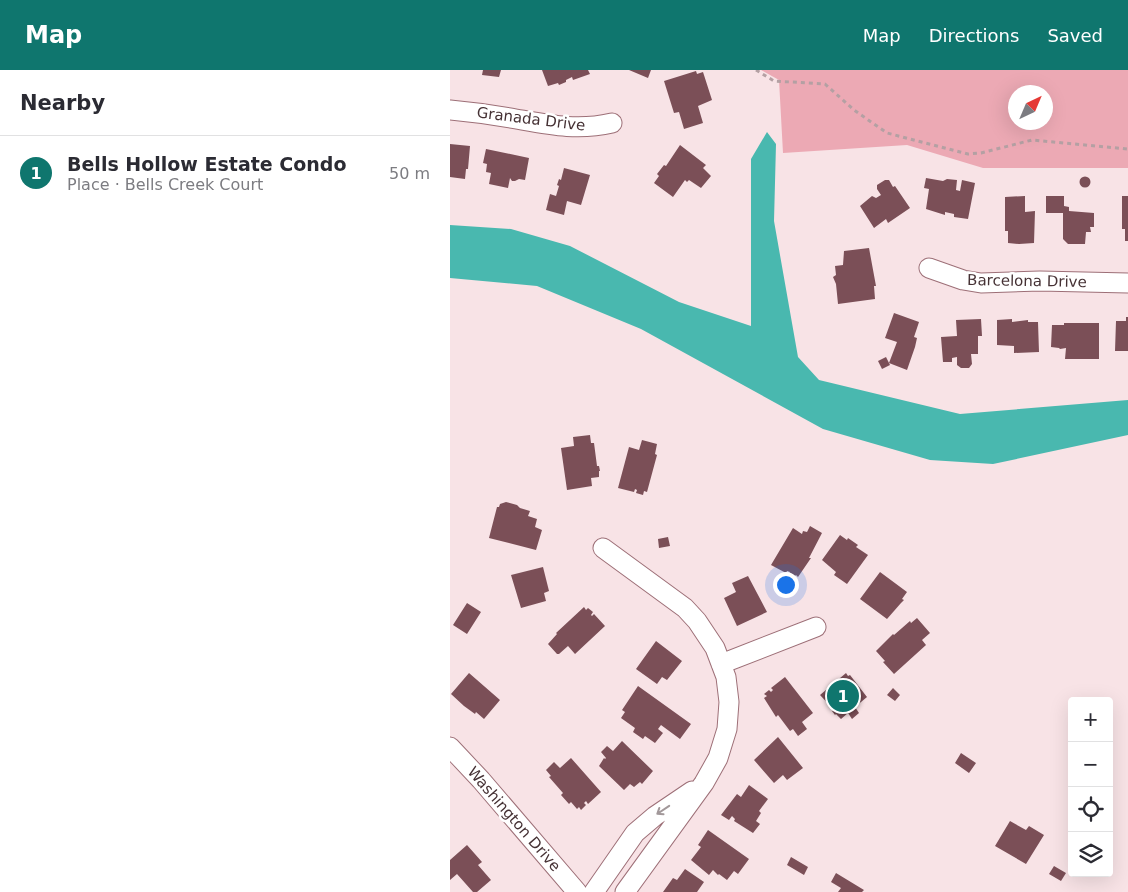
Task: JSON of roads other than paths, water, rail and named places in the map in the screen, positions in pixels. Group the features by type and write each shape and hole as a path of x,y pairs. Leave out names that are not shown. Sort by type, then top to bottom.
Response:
{"street":[{"name":"Granada Drive","path":"450,110 575,128 596,127 612,123"},
{"name":"Barcelona Drive","path":"929,268 963,280 981,283 1040,281 1128,283"},
{"path":"603,548 686,608 697,621 715,648 726,677 729,702 727,729 718,758 704,783 625,892"},
{"path":"721,664 816,627"},
{"name":"Washington Drive","path":"450,747 578,892"},
{"path":"594,892 635,833 655,816 704,783"}],"water":[{"path":"767,132 776,144 774,221 798,357 819,380 960,414 1128,400 1128,435 993,464 930,460 823,429 641,329 537,286 450,278 450,225 511,229 570,246 679,302 751,326 751,159"}],"place":[{"name":"Bells Hollow Estate Condo","path":"843,696"}]}
